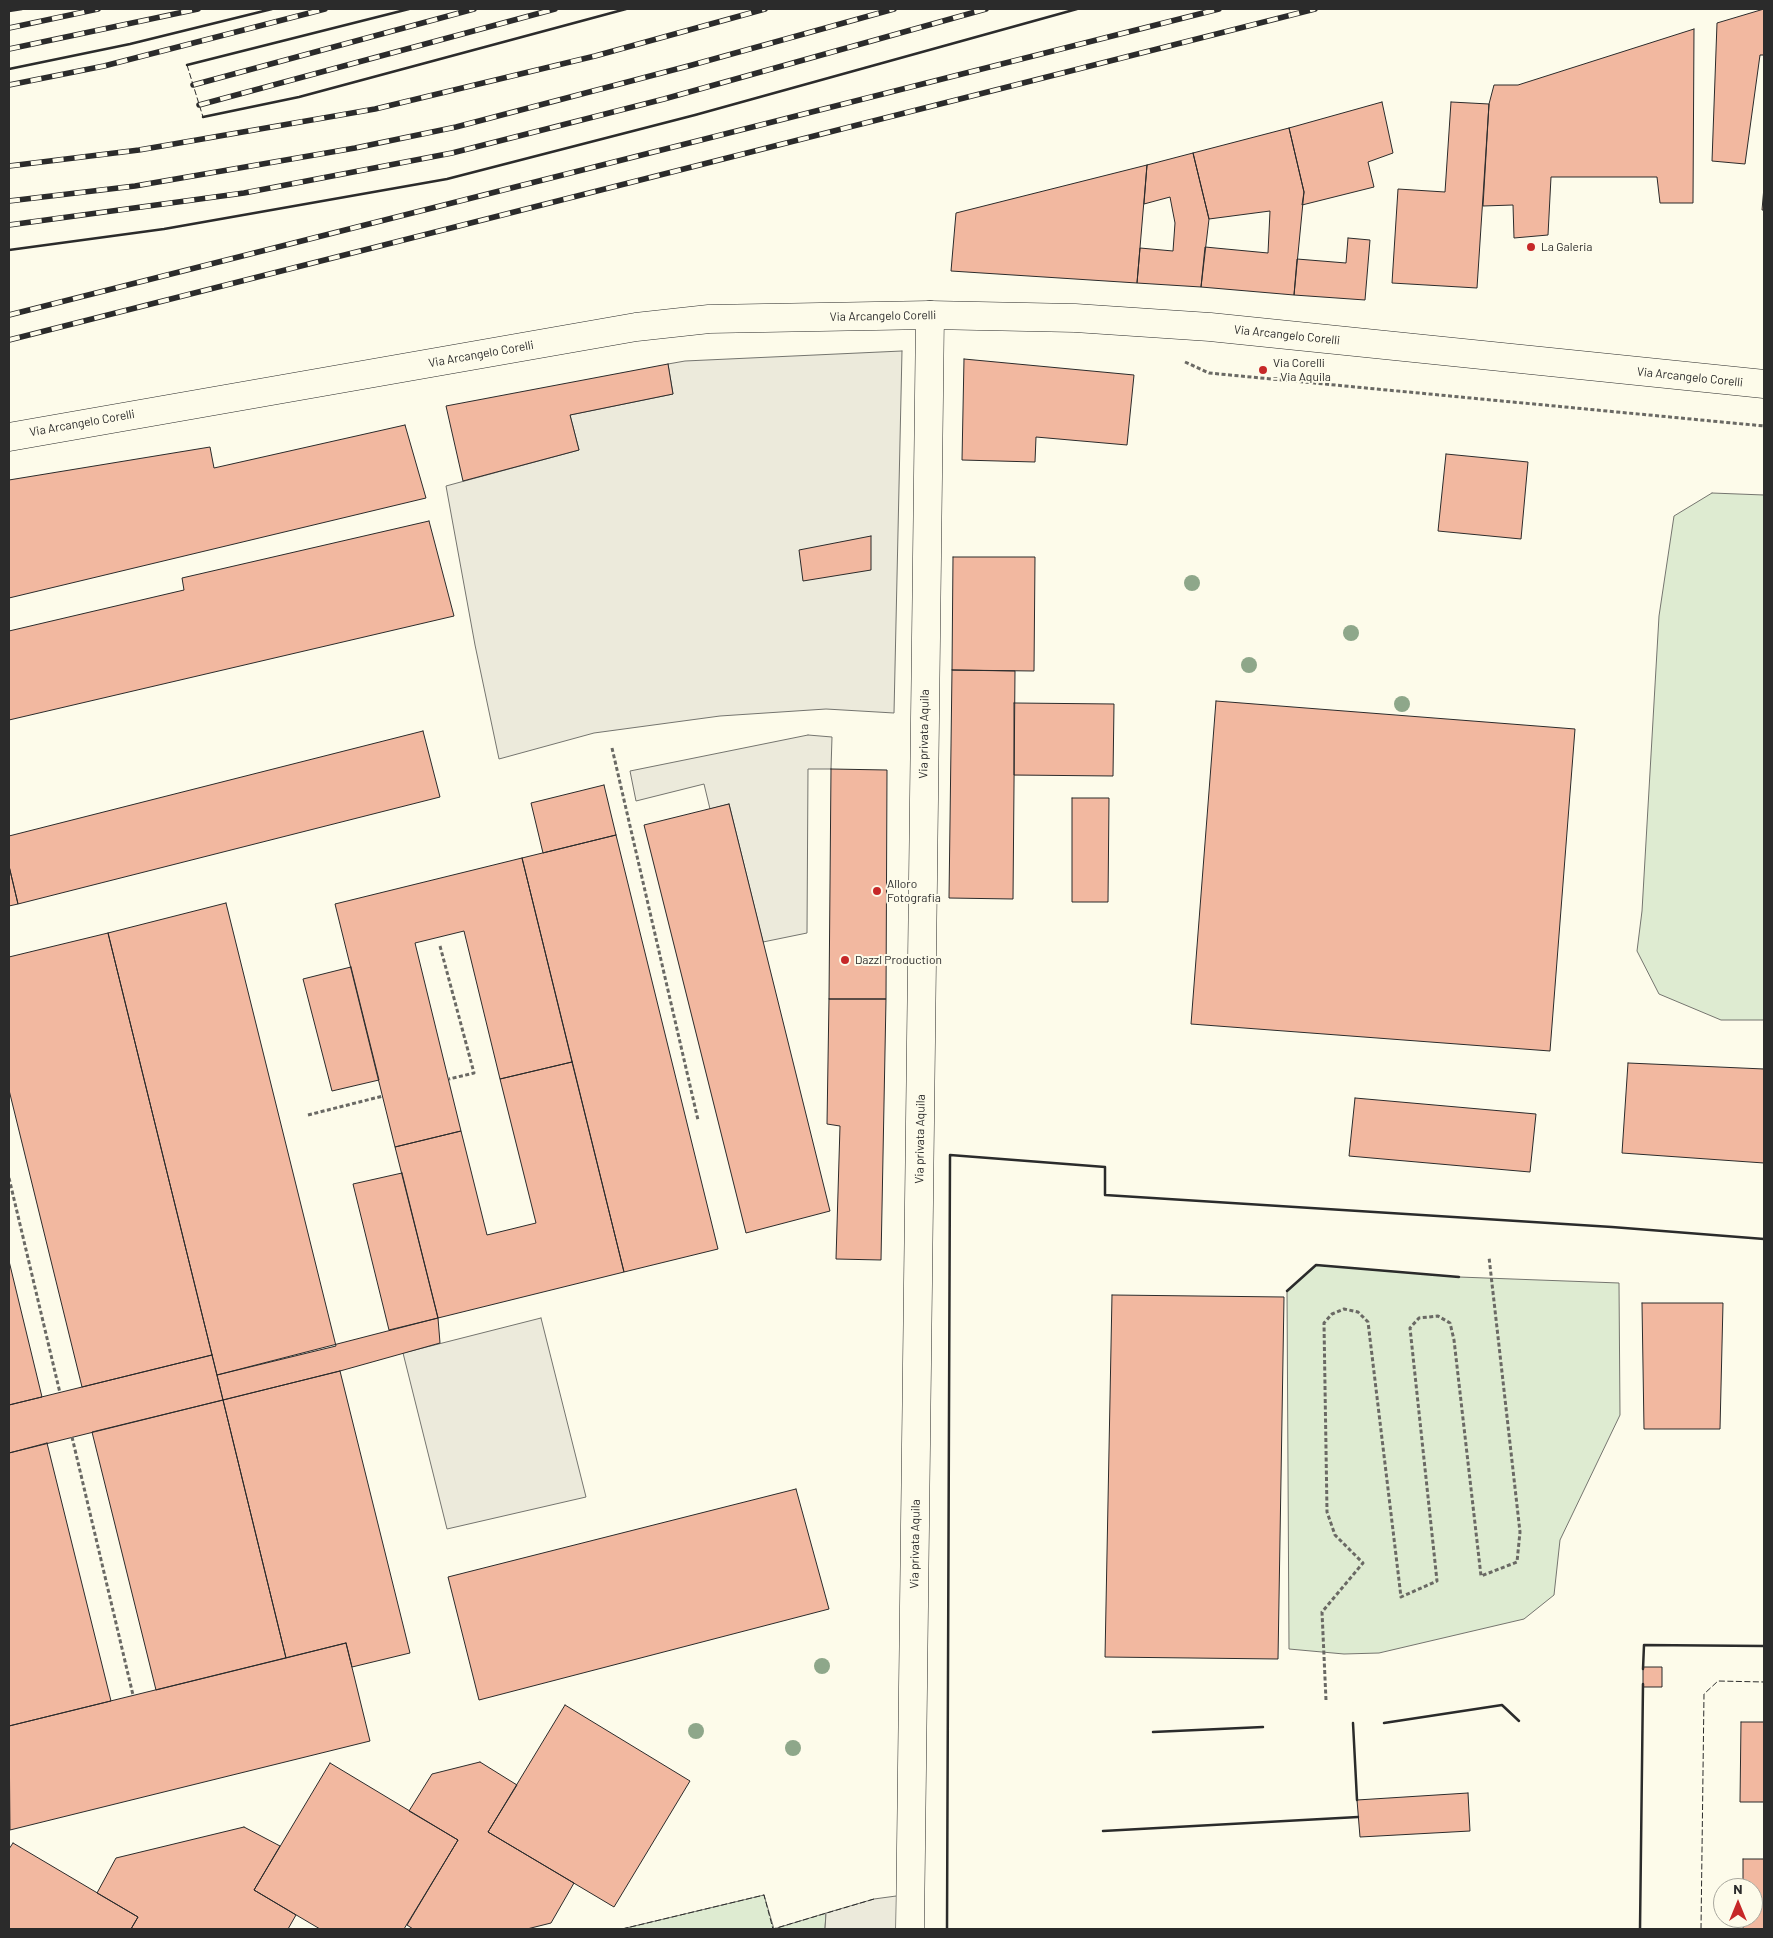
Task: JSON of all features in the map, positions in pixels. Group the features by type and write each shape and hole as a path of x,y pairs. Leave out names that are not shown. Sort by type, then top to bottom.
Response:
{"street":[{"name":"Via privata Aquila","path":"910,1929 930,315"},
{"name":"Via Arcangelo Corelli","path":"9,437 636,327 709,319 930,315 1074,318 1210,327 1764,384"}],"path":[{"path":"1181,359 1209,373 1764,426"},
{"path":"612,748 698,1120"},
{"path":"440,946 474,1073 449,1079"},
{"path":"308,1115 383,1096"},
{"path":"9,1178 60,1393"},
{"path":"1326,1700 1322,1612 1364,1563 1335,1535 1327,1512 1324,1323 1332,1314 1344,1309 1358,1312 1368,1322 1401,1597 1437,1581 1410,1328 1419,1318 1438,1316 1450,1323 1454,1340 1481,1576 1517,1562 1520,1532 1489,1257"},
{"path":"72,1437 133,1695"}],"green space":[{"path":"1712,493 1764,495 1764,1020 1721,1020 1659,994 1637,951 1642,911 1659,616 1674,516"},
{"path":"1316,1265 1459,1277 1619,1283 1620,1415 1560,1540 1554,1595 1524,1619 1379,1653 1344,1654 1289,1649 1287,1291"},
{"path":"764,1895 774,1929 622,1929"},
{"path":"826,1913 825,1929 774,1929"}],"shaded area":[{"path":"902,351 894,713 826,709 720,716 594,733 499,759 475,645 446,486 579,450 570,415 673,394 668,364 685,361"},
{"path":"808,735 832,737 831,769 808,769 807,933 763,942 729,804 710,809 704,784 636,801 630,771"},
{"path":"541,1318 586,1497 447,1529 403,1353"},
{"path":"911,1894 910,1929 825,1929 826,1913 874,1899"}],"building":[{"path":"1764,9 1764,55 1760,55 1745,164 1712,161 1717,23"},
{"path":"1694,29 1693,203 1660,203 1657,177 1551,177 1548,235 1514,238 1513,205 1483,206 1489,104 1494,85 1518,85"},
{"path":"1382,102 1393,153 1368,162 1374,187 1302,205 1304,192 1289,128"},
{"path":"1451,102 1489,104 1477,288 1392,283 1398,189 1445,192"},
{"path":"1289,128 1304,192 1294,295 1201,287 1205,247 1268,253 1270,211 1209,219 1193,153"},
{"path":"1193,153 1209,219 1201,287 1137,283 1140,248 1173,251 1175,223 1170,197 1144,204 1147,165"},
{"path":"1147,165 1137,283 951,271 956,213"},
{"path":"1764,187 1764,210 1762,210"},
{"path":"1348,238 1370,240 1365,300 1294,295 1297,259 1346,263"},
{"path":"964,359 1134,375 1127,445 1036,437 1035,462 962,460"},
{"path":"668,364 673,394 570,415 579,450 463,481 446,406"},
{"path":"405,425 426,498 9,598 9,480 210,447 214,468"},
{"path":"1446,454 1528,462 1521,539 1438,531"},
{"path":"429,521 454,616 9,720 9,631 184,590 182,578"},
{"path":"871,536 871,570 803,581 799,550"},
{"path":"953,557 1035,557 1034,671 952,670"},
{"path":"952,670 1015,671 1013,899 949,898"},
{"path":"1216,701 1575,729 1550,1051 1191,1024"},
{"path":"1014,703 1114,704 1113,776 1014,775"},
{"path":"423,731 440,797 18,904 9,866 9,836"},
{"path":"831,769 887,770 886,999 829,999"},
{"path":"604,785 616,835 543,853 531,803"},
{"path":"1072,798 1109,798 1108,902 1072,902"},
{"path":"729,804 830,1211 746,1233 644,825"},
{"path":"616,835 718,1249 624,1272 522,858"},
{"path":"522,858 572,1062 500,1079 464,931 415,943 461,1131 395,1147 335,904"},
{"path":"9,866 18,904 9,906"},
{"path":"226,903 336,1346 217,1375 108,933"},
{"path":"108,933 212,1355 82,1387 9,1090 9,957"},
{"path":"351,967 379,1080 332,1091 303,979"},
{"path":"829,999 886,999 881,1260 836,1259 840,1126 827,1124"},
{"path":"572,1062 624,1272 438,1318 395,1147 461,1131 487,1235 536,1223 500,1079"},
{"path":"1628,1063 1764,1069 1764,1163 1622,1153"},
{"path":"1355,1098 1536,1114 1530,1172 1349,1156"},
{"path":"402,1173 438,1318 389,1330 353,1184"},
{"path":"9,1261 42,1397 9,1405"},
{"path":"1112,1295 1284,1297 1278,1659 1105,1657"},
{"path":"1642,1303 1723,1303 1720,1429 1644,1429"},
{"path":"438,1318 440,1343 340,1371 223,1400 217,1375"},
{"path":"212,1355 223,1400 9,1453 9,1405"},
{"path":"340,1371 410,1653 352,1667 346,1643 286,1658 223,1400"},
{"path":"223,1400 286,1658 156,1690 92,1432"},
{"path":"47,1443 111,1701 9,1726 9,1453"},
{"path":"796,1489 829,1609 479,1700 448,1577"},
{"path":"346,1643 370,1741 10,1830 9,1726"},
{"path":"1643,1667 1662,1667 1662,1687 1643,1687"},
{"path":"565,1705 690,1781 614,1907 488,1832"},
{"path":"1741,1722 1764,1722 1764,1802 1740,1802"},
{"path":"480,1762 517,1785 488,1832 574,1883 551,1923 527,1929 413,1929 407,1925 458,1840 409,1811 432,1774"},
{"path":"330,1763 458,1840 404,1929 320,1929 254,1890"},
{"path":"1468,1793 1470,1831 1360,1837 1357,1800"},
{"path":"244,1827 280,1846 254,1890 296,1915 288,1929 131,1929 138,1917 97,1893 116,1858"},
{"path":"13,1843 138,1917 131,1929 9,1929 9,1849"},
{"path":"1743,1859 1764,1859 1764,1929 1743,1929 1763,1928 1763,1878 1743,1878"}],"railway":[{"path":"9,28 98,9"},
{"path":"9,49 198,9"},
{"path":"9,85 104,66 325,9"},
{"path":"193,85 474,9"},
{"path":"199,105 555,9"},
{"path":"9,166 139,150 375,109 595,56 765,9"},
{"path":"9,201 135,186 355,148 456,127 692,65 894,9"},
{"path":"9,225 244,193 452,153 664,99 986,9"},
{"path":"9,315 1219,9"},
{"path":"9,340 1315,9"}],"fence":[{"path":"187,65 203,117"},
{"path":"1701,1929 1704,1694 1718,1681 1764,1682"},
{"path":"622,1929 764,1895 773,1929 874,1899"}],"wall":[{"path":"9,11 22,9"},
{"path":"9,69 130,44 272,9"},
{"path":"187,65 409,9"},
{"path":"203,117 299,97 626,9"},
{"path":"9,250 164,229 447,179 695,115 1077,9"},
{"path":"947,1929 950,1155 1105,1167 1105,1195 1612,1227 1764,1239"},
{"path":"1287,1291 1316,1265 1459,1277"},
{"path":"1643,1669 1644,1645 1764,1646"},
{"path":"1640,1929 1643,1684"},
{"path":"1384,1723 1502,1705 1519,1721"},
{"path":"1353,1723 1357,1800"},
{"path":"1153,1732 1263,1727"},
{"path":"1103,1831 1358,1817"}],"place":[{"name":"La Galeria","path":"1531,247"},
{"name":"Via Corelli - Via Aquila","path":"1263,370"},
{"name":"Alloro Fotografia","path":"877,891"},
{"name":"Dazzl Production","path":"845,960"}]}
